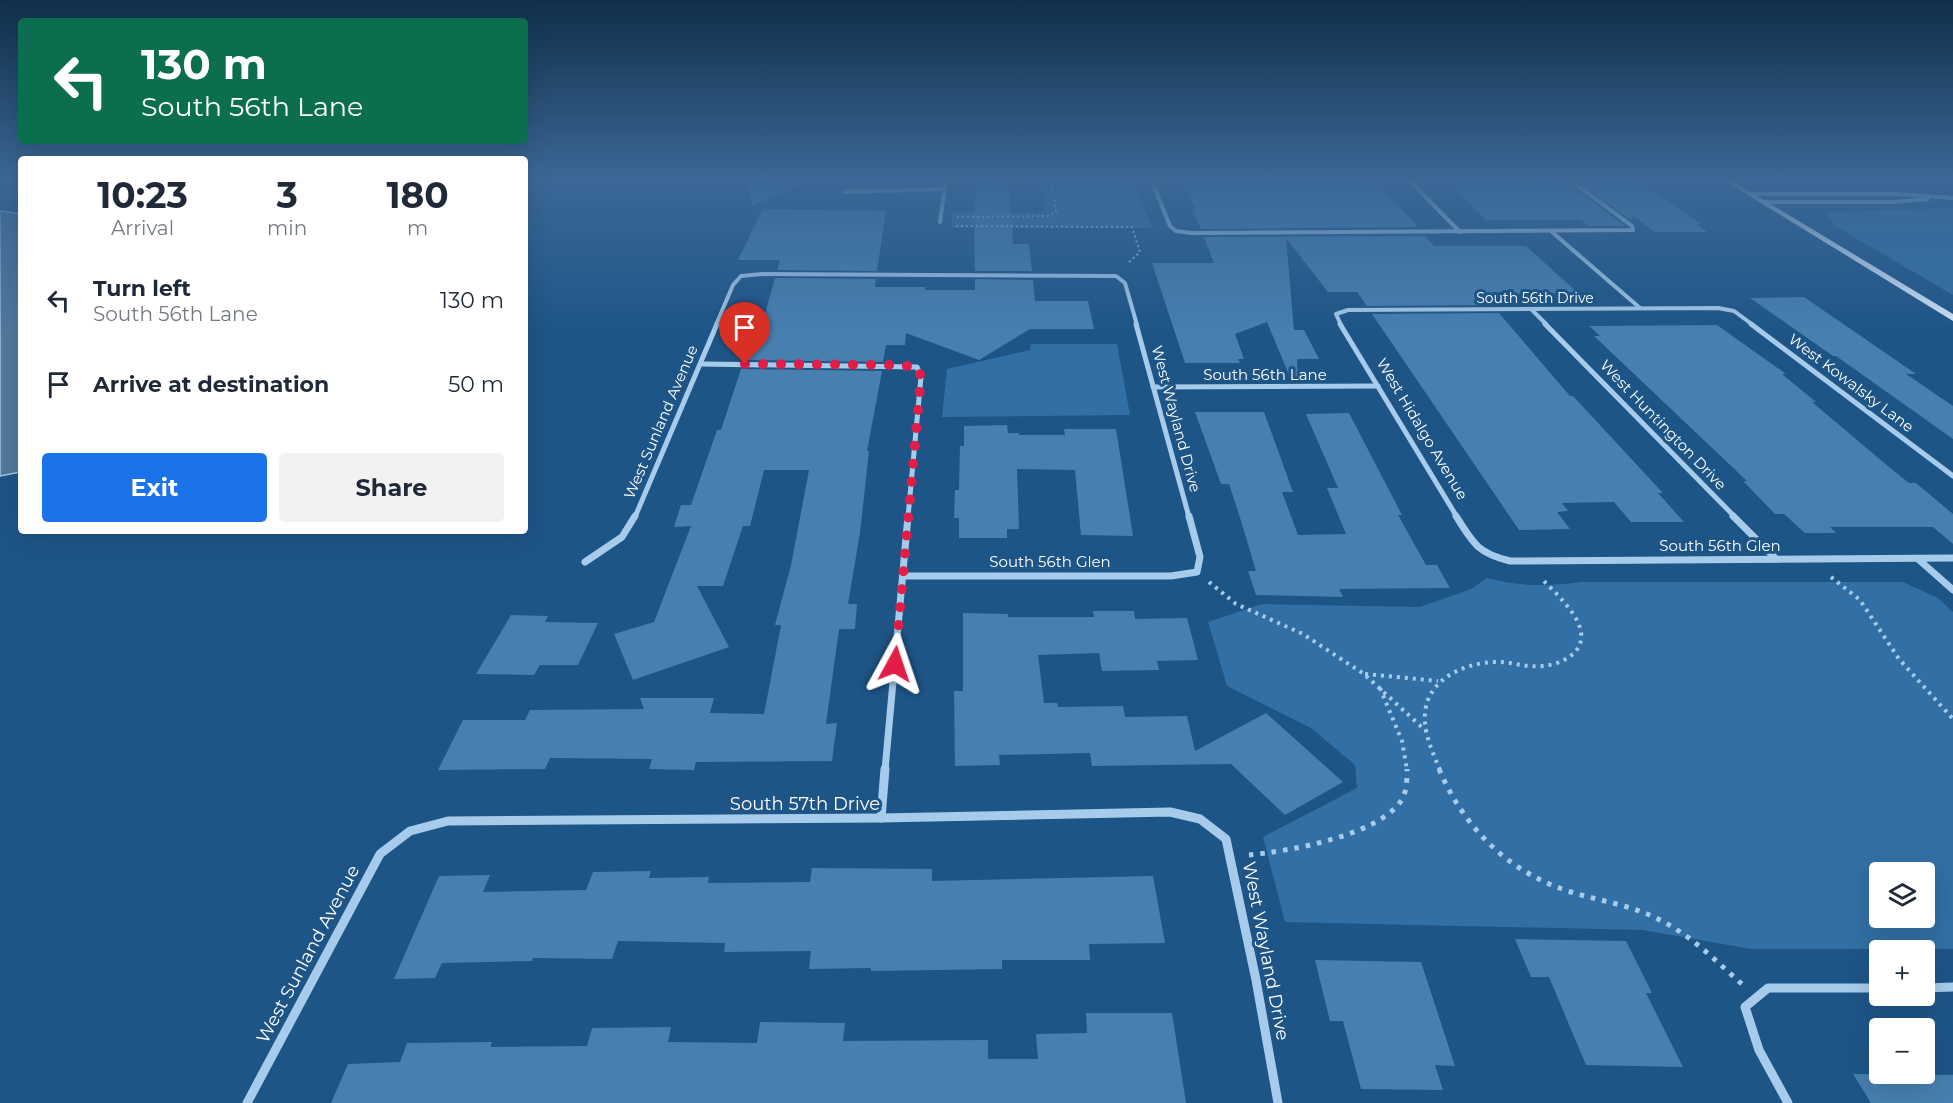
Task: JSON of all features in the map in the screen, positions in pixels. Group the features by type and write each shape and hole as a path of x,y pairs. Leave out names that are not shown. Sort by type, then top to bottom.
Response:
{"main road":[{"path":"1810,230 1953,318"}],"street":[{"path":"1175,230 1191,233 1614,230"},
{"path":"1552,232 1640,308"},
{"name":"West Sunland Avenue","path":"585,562 614,543 631,526 733,285 741,276 762,274 1116,276"},
{"name":"West Wayland Drive","path":"1116,276 1125,283 1200,557 1197,572"},
{"name":"South 56th Drive","path":"1336,314 1348,310 1718,308 1734,311"},
{"name":"West Huntington Drive","path":"1531,309 1776,559"},
{"name":"West Kowalsky Lane","path":"1734,311 1953,476"},
{"name":"West Hidalgo Avenue","path":"1336,314 1473,543 1489,556"},
{"path":"701,364 899,365 917,367 921,377 881,818"},
{"name":"South 56th Lane","path":"1153,387 1378,386"},
{"name":"South 56th Glen","path":"1489,556 1510,561 1953,558"},
{"path":"1917,559 1953,590"},
{"name":"South 56th Glen","path":"903,576 1171,576 1197,572"},
{"name":"South 57th Drive","path":"410,831 448,821 881,818 1170,812 1200,819"},
{"name":"West Wayland Drive","path":"1200,819 1226,839 1256,980 1278,1103"},
{"name":"West Sunland Avenue","path":"247,1103 380,854 410,831"},
{"path":"1935,987 1953,987"},
{"path":"1788,1103 1759,1050 1745,1007 1768,988 1869,988"}],"path":[{"path":"1116,276 1140,252 1133,230"},
{"path":"1806,559 1860,600 1899,659 1953,719"},
{"path":"1364,674 1438,681 1473,666 1493,662 1546,666 1562,661 1574,653 1582,641 1581,629 1528,561"},
{"path":"1197,572 1236,604 1294,629 1364,674 1426,731"},
{"path":"1438,681 1426,704 1424,718 1426,731 1438,767 1454,802 1473,831 1501,855 1532,875 1566,890 1657,918 1679,930 1757,998"},
{"path":"1230,857 1284,852 1327,843 1361,829 1391,810 1403,798 1407,777 1404,756 1396,725 1380,688"}],"shaded area":[{"path":"0,230 18,230 18,473 0,476"},
{"path":"1843,230 1953,230 1953,295"},
{"path":"1031,344 1117,344 1130,415 942,417 947,369 1030,350"},
{"path":"1487,578 1534,585 1582,582 1903,582 1938,598 1953,612 1953,949 1935,949 1935,940 1869,940 1869,949 1751,949 1643,930 1285,922 1263,837 1357,788 1355,765 1311,728 1227,686 1208,622 1262,604 1420,607 1471,589"}],"building":[{"path":"752,230 883,230 877,271 777,270 780,260 738,260"},
{"path":"974,230 1012,230 1013,244 1029,244 1032,271 975,271"},
{"path":"1653,230 1707,232 1655,232"},
{"path":"1425,236 1434,246 1526,246 1578,293 1482,294 1492,305 1367,306 1357,292 1328,292 1286,238 1294,330 1304,330 1319,359 1297,359 1298,381 1292,382 1267,322 1235,334 1244,359 1238,359 1240,363 1185,363 1152,263 1214,263 1204,237"},
{"path":"775,278 876,279 875,287 925,287 925,290 975,290 975,279 1033,280 1035,301 1088,301 1094,329 1030,329 979,360 906,333 905,345 886,345 883,362 744,360 757,321 763,321"},
{"path":"1804,297 1916,374 1906,374 1953,406 1953,439 1750,298"},
{"path":"1499,313 1570,396 1573,396 1663,493 1658,493 1684,522 1631,522 1614,502 1562,503 1568,511 1557,512 1570,529 1519,530 1372,314"},
{"path":"1717,325 1786,374 1782,374 1889,467 1909,483 1916,483 1953,514 1953,544 1933,527 1830,527 1836,533 1805,533 1784,514 1775,514 1743,481 1747,481 1594,336 1600,336 1589,326"},
{"path":"741,369 882,371 867,451 869,451 860,533 848,604 857,604 855,629 839,629 826,724 837,723 832,761 696,762 694,770 649,769 652,759 550,758 545,769 438,770 463,720 525,720 530,710 644,709 640,698 714,698 710,713 764,714 781,625 775,625 791,565 809,470 764,470 750,526 743,526 723,586 697,586 729,647 633,680 614,634 654,622 691,526 674,527 681,505 691,505 717,430 721,430"},
{"path":"1195,412 1264,412 1293,492 1282,492 1298,535 1346,534 1327,488 1338,488 1306,414 1349,413 1402,515 1398,515 1426,565 1437,565 1450,588 1339,589 1343,597 1256,595 1248,571 1256,571 1229,484 1221,484"},
{"path":"1007,425 1008,433 1019,433 1019,435 1065,435 1064,429 1116,429 1133,536 1081,535 1075,470 1017,469 1019,529 1007,529 1007,538 959,538 959,518 954,518 955,490 959,490 960,446 964,446 964,426"},
{"path":"1093,611 1134,611 1135,619 1187,618 1198,660 1157,661 1159,670 1102,671 1099,653 1038,655 1044,703 1057,703 1058,707 1123,706 1125,717 1187,716 1195,751 1266,713 1343,782 1285,815 1231,764 1092,766 1090,753 999,755 1000,765 955,766 954,691 963,691 963,613 1008,614 1008,617 1094,617"},
{"path":"511,615 548,616 545,622 598,623 578,665 540,665 534,675 476,674"},
{"path":"812,868 932,869 932,881 1153,876 1165,943 1089,944 1090,960 1002,960 1002,969 871,971 871,968 809,969 811,951 724,952 725,943 618,941 612,959 533,958 532,961 442,963 435,978 394,979 439,876 490,875 483,892 586,890 593,872 651,871 649,878 709,877 708,883 810,882"},
{"path":"1515,939 1626,941 1652,993 1646,993 1683,1067 1586,1065 1549,977 1531,977"},
{"path":"1315,960 1421,962 1455,1066 1435,1065 1443,1090 1361,1089 1343,1021 1330,1021"},
{"path":"1086,1013 1172,1013 1186,1103 331,1103 348,1064 400,1062 407,1043 492,1042 490,1047 587,1046 592,1028 671,1027 668,1042 757,1043 760,1022 845,1023 843,1041 988,1040 988,1059 1038,1059 1036,1034 1087,1033"},
{"path":"1853,1074 1869,1074 1869,1084 1935,1084 1935,1075 1953,1075 1953,1103 1871,1103"}],"route":[{"path":"745,364 917,367 921,377 895,664"}]}
